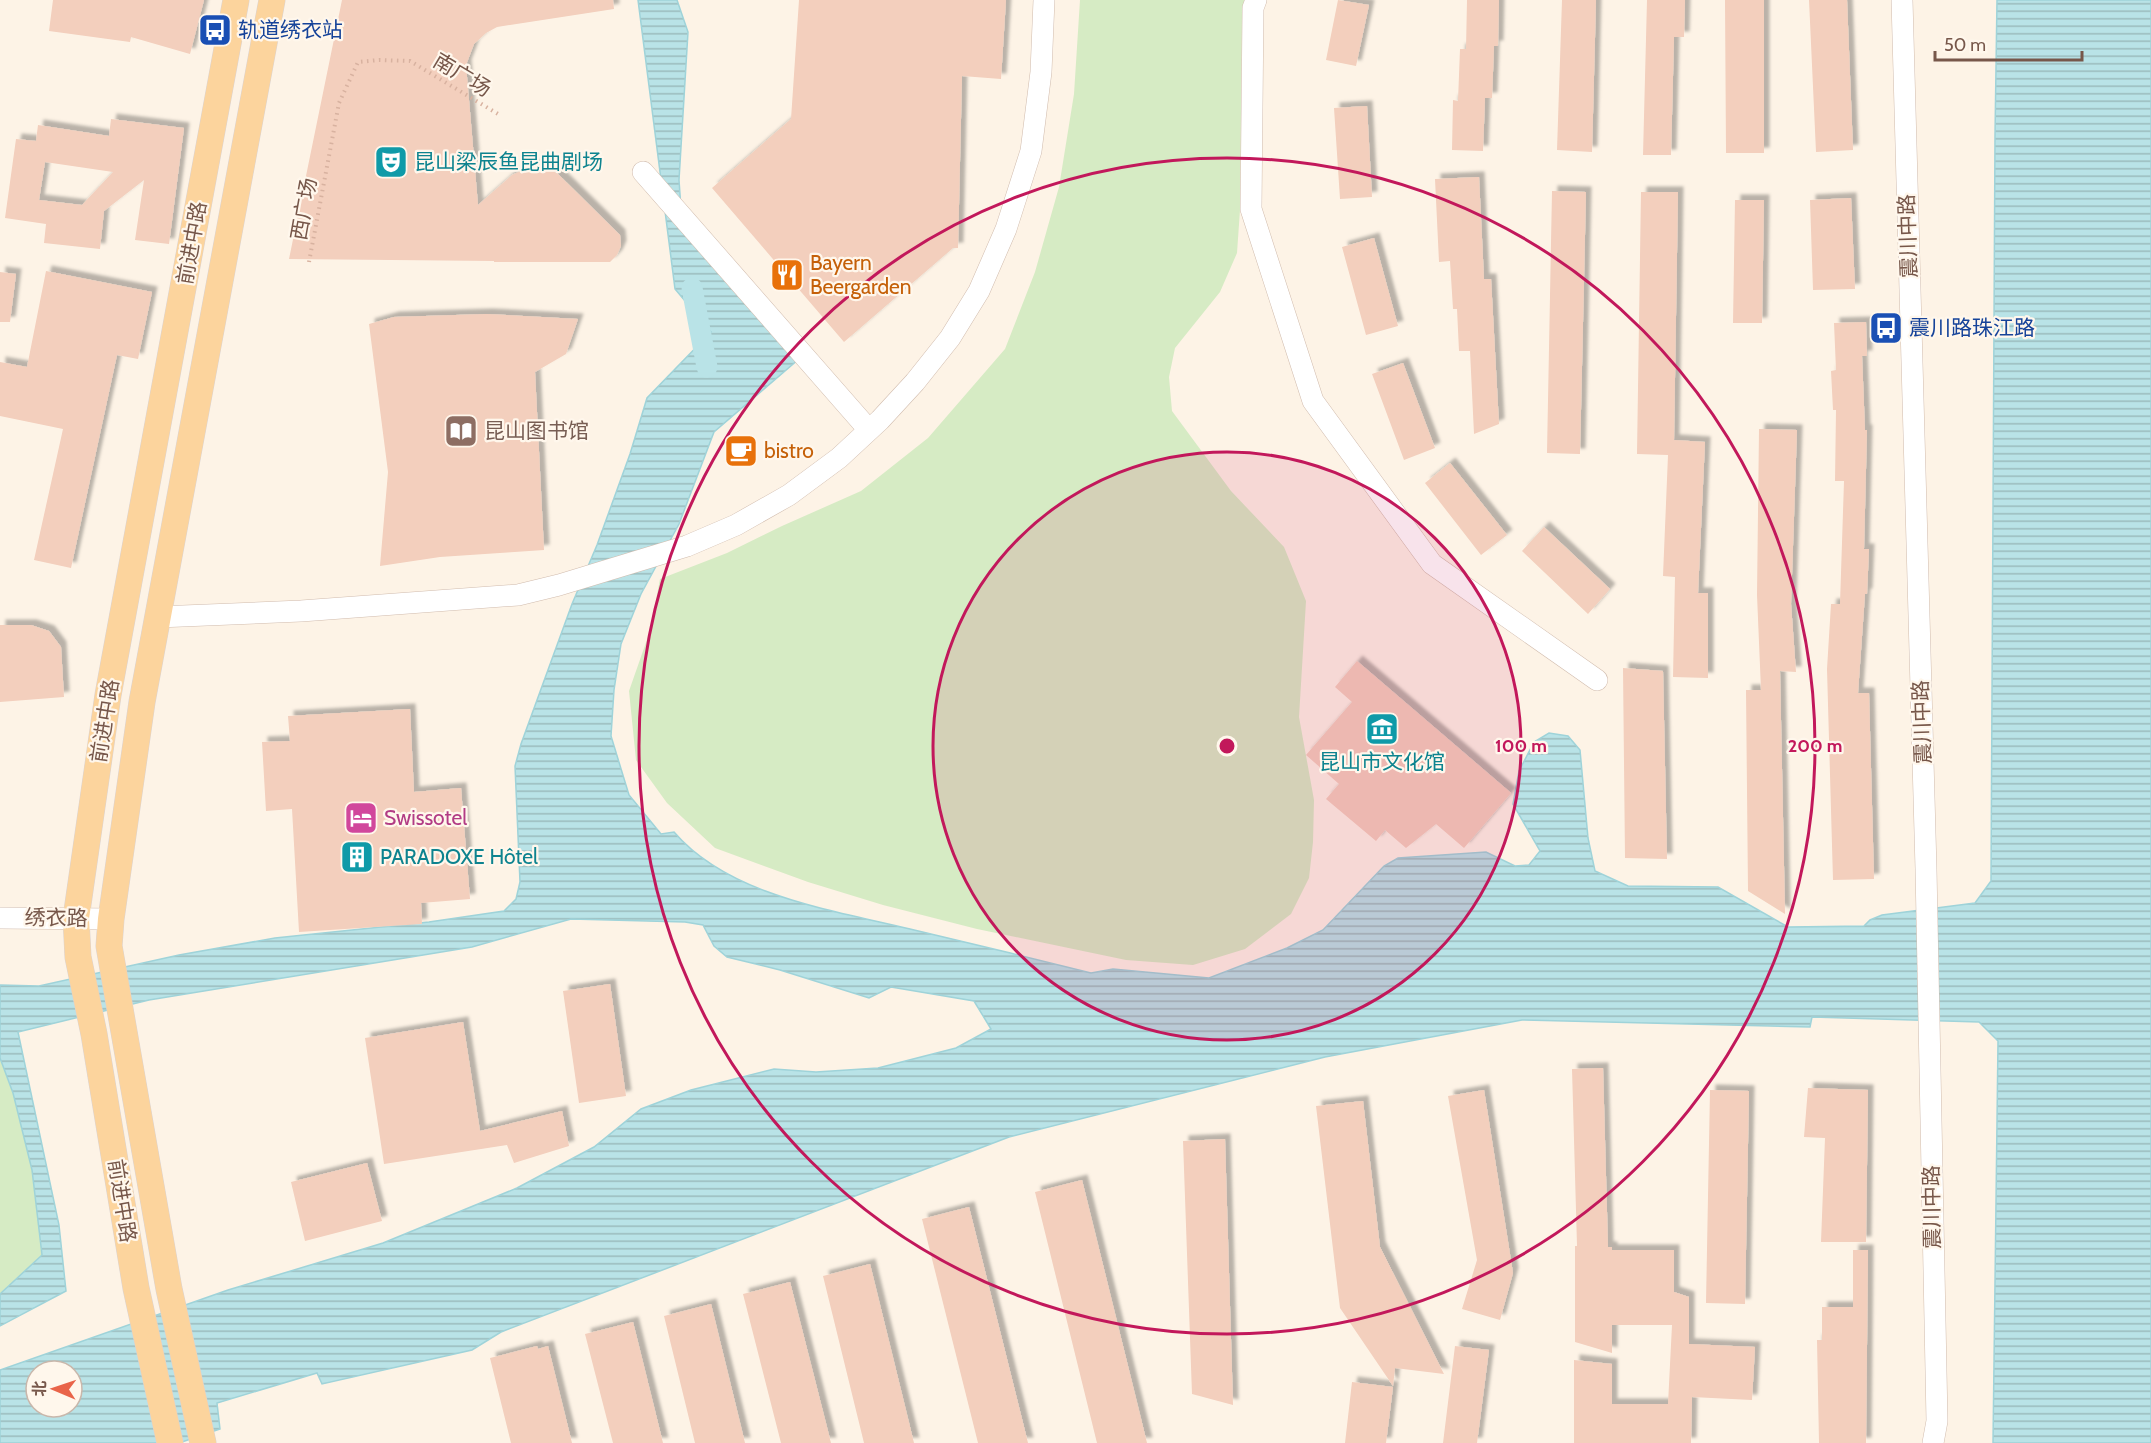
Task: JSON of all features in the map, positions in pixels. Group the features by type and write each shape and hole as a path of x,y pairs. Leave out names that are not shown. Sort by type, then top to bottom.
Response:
{"main road":[{"name":"前进中路","path":"171,1443 136,1288 94,1034 78,957 76,918 108,695 236,0"},
{"name":"前进中路","path":"203,1443 169,1289 110,946 111,919 142,702 272,0"}],"street":[{"path":"158,617 518,595 559,585 687,546 736,525 789,495 839,458 915,382 950,338 979,291 1006,228 1030,151 1041,72 1044,0"},
{"path":"1256,0 1253,8 1251,209 1313,401 1432,564 1597,680"},
{"name":"震川中路","path":"1902,0 1926,869 1936,1421 1933,1443"},
{"path":"643,172 869,430"},
{"name":"绣衣路","path":"0,918 111,919"}],"path":[{"name":"南广场","path":"410,61 498,114"},
{"name":"西广场","path":"309,262 339,103 358,62 410,61"}],"green space":[{"path":"1080,0 1247,0 1242,14 1240,210 1237,253 1220,292 1175,348 1169,377 1172,411 1231,491 1284,547 1306,601 1299,717 1314,800 1313,842 1309,878 1291,914 1245,949 1193,965 1126,960 977,929 883,905 808,882 715,848 667,803 636,760 629,691 650,631 660,579 727,553 861,491 928,438 1005,349 1035,272 1059,187 1074,94"},
{"path":"0,1058 13,1093 32,1170 42,1255 0,1294"}],"water":[{"path":"638,0 677,0 688,32 679,180 682,223 799,359 714,432 679,524 641,594 621,644 614,690 611,736 629,795 661,834 674,832 697,854 752,886 816,907 1091,973 1113,969 1209,978 1287,948 1323,930 1384,866 1398,858 1486,852 1515,866 1529,865 1540,851 1513,804 1519,771 1534,742 1549,733 1568,736 1580,750 1588,838 1595,871 1628,886 1718,887 1788,927 1864,926 1870,920 1882,915 1975,903 1991,881 1997,0 2151,0 2151,1443 1993,1443 1998,1041 1979,1022 1812,1017 1810,1027 1522,1020 1325,1057 1009,1137 501,1332 472,1350 322,1384 317,1373 217,1403 220,1429 179,1443 0,1443 0,1370 24,1362 24,1419 84,1419 84,1359 31,1359 228,1290 383,1243 517,1188 594,1147 641,1109 691,1090 774,1069 816,1072 878,1068 956,1048 991,1029 974,1001 891,987 869,998 780,970 727,957 714,946 703,925 685,922 571,919 472,947 149,1000 18,1032 59,1225 66,1291 0,1326 0,1294 42,1255 32,1170 13,1093 0,1058 0,985 39,986 179,955 275,938 429,922 504,911 516,899 520,882 515,766 521,744 572,604 597,545 630,454 647,398 711,332 675,289"}],"building":[{"path":"53,0 204,0 190,54 131,37 130,42 49,31"},
{"path":"342,0 613,0 614,9 497,27 474,44 466,65 478,205 512,175 534,165 545,165 557,173 620,235 621,246 617,255 610,262 289,259"},
{"path":"799,0 1006,0 1001,79 962,76 958,248 953,248 844,342 712,188 791,119"},
{"path":"1338,0 1369,5 1356,66 1326,60"},
{"path":"1467,0 1499,0 1498,46 1494,46 1492,98 1485,98 1483,151 1452,150 1453,100 1458,101 1460,49 1466,49"},
{"path":"1562,0 1596,0 1592,152 1557,150"},
{"path":"1647,0 1685,0 1684,37 1674,37 1671,155 1643,155"},
{"path":"1725,0 1764,0 1764,153 1726,153"},
{"path":"1809,0 1847,0 1853,150 1816,152"},
{"path":"1367,106 1372,197 1340,199 1334,108"},
{"path":"111,119 184,128 169,244 135,240 144,180 104,211 100,249 44,243 46,224 5,218 16,139 36,141 38,125 109,136","holes":["45,162 113,172 82,205 39,200"]},
{"path":"1479,177 1484,279 1491,279 1499,424 1474,434 1470,351 1459,351 1457,309 1453,309 1450,261 1439,262 1435,179"},
{"path":"1552,191 1586,192 1580,454 1547,453"},
{"path":"1641,192 1678,192 1674,440 1705,442 1698,593 1708,593 1708,678 1673,677 1675,577 1663,576 1668,455 1637,454"},
{"path":"1851,198 1855,289 1813,290 1810,200"},
{"path":"1735,200 1764,200 1762,323 1733,323"},
{"path":"1374,238 1398,326 1366,335 1342,247"},
{"path":"46,271 152,292 138,359 117,355 71,568 34,560 63,429 0,416 0,362 27,367"},
{"path":"0,272 16,274 10,322 0,322"},
{"name":"昆山图书馆","path":"487,314 578,319 566,354 535,372 544,550 440,557 380,566 388,472 369,324 394,317"},
{"path":"1866,322 1867,356 1862,356 1865,430 1867,430 1864,549 1869,549 1858,693 1869,693 1874,879 1833,880 1827,669 1831,604 1840,604 1844,481 1835,481 1836,410 1833,410 1831,371 1836,370 1834,323"},
{"path":"1403,363 1435,448 1404,460 1372,374"},
{"path":"1759,429 1797,430 1791,604 1796,672 1780,671 1785,914 1748,891 1746,690 1761,690 1757,595"},
{"path":"1450,463 1507,535 1481,555 1425,483"},
{"path":"1544,527 1610,589 1588,614 1522,551"},
{"path":"0,625 31,625 49,631 61,647 64,697 0,702"},
{"name":"昆山市文化馆","path":"1357,661 1511,793 1464,848 1436,824 1406,848 1385,830 1376,841 1326,799 1339,784 1306,755 1352,702 1335,687"},
{"path":"1623,668 1663,671 1667,859 1625,858"},
{"name":"PARADOXE Hôtel","path":"410,709 414,792 461,788 470,899 421,903 422,924 299,932 292,809 266,811 262,742 290,741 288,716"},
{"path":"610,984 626,1096 579,1103 563,991"},
{"path":"463,1022 480,1131 562,1111 569,1146 514,1163 507,1145 384,1164 365,1038"},
{"path":"1603,1068 1608,1247 1612,1247 1612,1250 1674,1250 1674,1292 1689,1297 1689,1344 1755,1347 1752,1400 1692,1397 1691,1443 1574,1443 1574,1360 1612,1364 1612,1404 1668,1404 1672,1325 1612,1325 1612,1353 1575,1342 1575,1246 1577,1246 1572,1069"},
{"path":"1808,1088 1868,1090 1866,1242 1821,1242 1825,1138 1804,1137"},
{"path":"1484,1090 1513,1273 1500,1320 1462,1309 1477,1260 1448,1096"},
{"path":"1710,1090 1749,1091 1745,1304 1706,1303"},
{"path":"1363,1101 1380,1247 1444,1374 1395,1368 1393,1386 1340,1308 1316,1106"},
{"path":"1225,1139 1233,1405 1192,1394 1183,1141"},
{"path":"367,1163 382,1221 305,1241 291,1182"},
{"path":"1082,1180 1147,1443 1097,1443 1035,1192"},
{"path":"969,1207 1028,1443 978,1443 922,1219"},
{"path":"1853,1250 1868,1250 1866,1443 1819,1443 1817,1340 1822,1340 1822,1307 1853,1307"},
{"path":"870,1264 914,1443 864,1443 823,1276"},
{"path":"790,1282 831,1443 781,1443 743,1294"},
{"path":"711,1304 745,1443 695,1443 664,1316"},
{"path":"633,1322 663,1443 613,1443 585,1334"},
{"path":"537,1346 538,1349 548,1346 572,1443 511,1443 490,1358"},
{"path":"1455,1346 1489,1350 1477,1443 1443,1443"},
{"path":"1352,1382 1393,1387 1386,1443 1345,1443"}],"waterway":[{"path":"692,288 707,367"}],"place":[{"name":"轨道绣衣站","path":"215,30"},
{"name":"昆山梁辰鱼昆曲剧场","path":"391,162"},
{"name":"Bayern Beergarden","path":"787,275"},
{"name":"震川路珠江路","path":"1886,328"},
{"name":"昆山图书馆","path":"461,431"},
{"name":"bistro","path":"741,451"},
{"name":"昆山市文化馆","path":"1382,729"},
{"name":"Swissotel","path":"361,818"},
{"name":"PARADOXE Hôtel","path":"357,857"}]}
